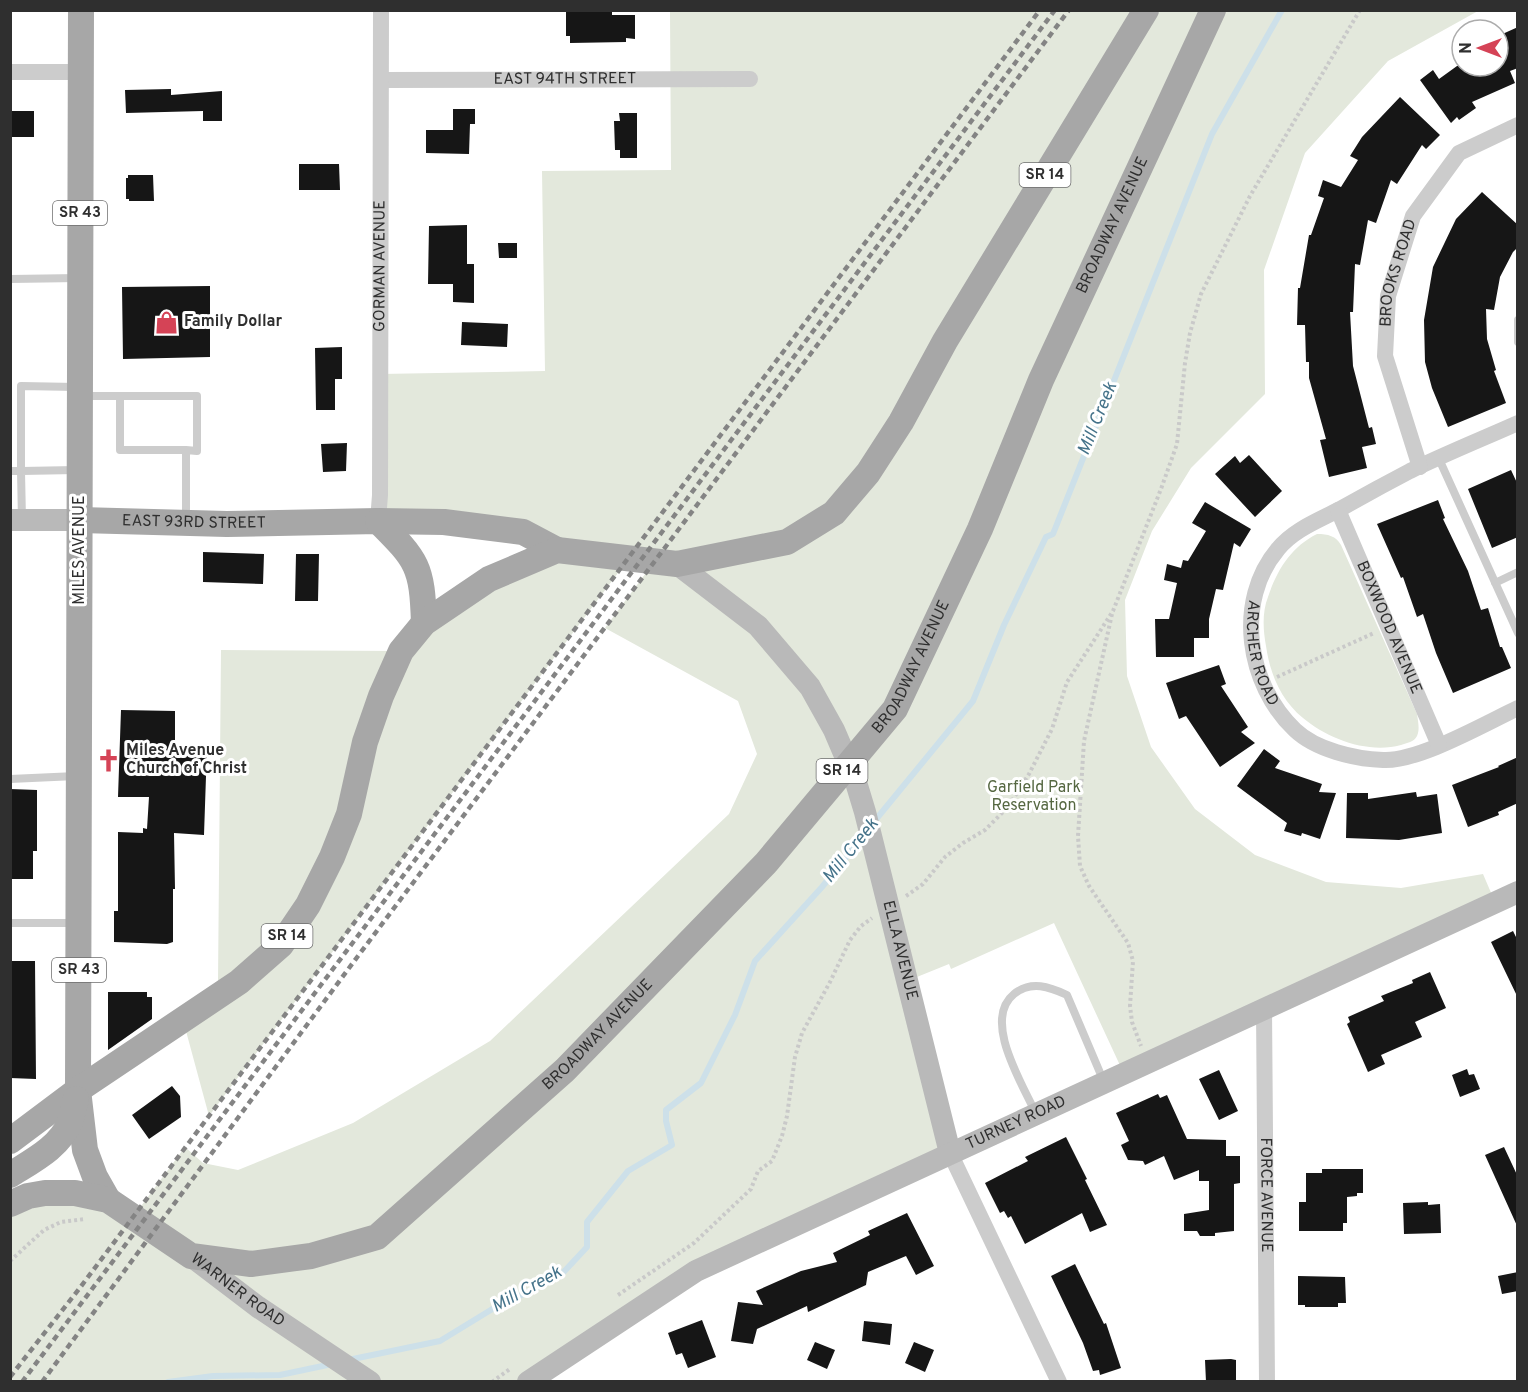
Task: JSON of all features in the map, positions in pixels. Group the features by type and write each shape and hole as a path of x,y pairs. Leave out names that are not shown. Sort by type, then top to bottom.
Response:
{"main road":[{"name":"MILES AVENUE","path":"78,1090 81,10"},
{"name":"SR 14","path":"10,1141 78,1090 239,982 281,945 308,905 332,857 349,814 365,742 381,696 401,651 424,623 489,579 557,550 677,564 787,542 834,513 868,473 901,423 945,341 1146,10"},
{"name":"BROADWAY AVENUE","path":"191,1256 251,1264 312,1256 377,1237 565,1070 766,863 894,709 980,529 1041,380 1213,10"},
{"name":"EAST 93RD STREET","path":"16,520 227,524 444,522 523,532 557,550"},
{"path":"378,521 409,552 417,567 423,587 424,623"},
{"name":"ELLA AVENUE","path":"677,564 758,626 810,687 834,730 855,778 950,1154"},
{"name":"TURNEY ROAD","path":"523,1373 696,1271 1518,892"},
{"path":"78,1090 85,1150 101,1209"},
{"name":"SR 43","path":"10,1175 40,1156 58,1140 69,1124 78,1090"},
{"name":"SR 14","path":"10,1204 28,1196 45,1193 75,1193 101,1209"},
{"name":"WARNER ROAD","path":"101,1209 191,1256 258,1307 367,1380"}],"street":[{"name":"GORMAN AVENUE","path":"378,521 380,495 381,10"},
{"path":"10,72 81,72"},
{"name":"EAST 94TH STREET","path":"381,80 750,79"},
{"name":"BROOKS ROAD","path":"1420,467 1385,357 1388,296 1413,216 1459,153 1518,125"},
{"name":"ARCHER ROAD","path":"1518,423 1420,467 1304,527 1295,534 1278,548 1261,574 1253,601 1251,631 1255,660 1264,687 1276,709 1296,731 1326,748 1354,758 1386,760 1409,757 1518,708"},
{"name":"BOXWOOD AVENUE","path":"1338,510 1439,745"},
{"name":"FORCE AVENUE","path":"1264,1009 1267,1382"},
{"name":"ELLA AVENUE","path":"950,1154 1059,1382"}],"lane":[{"path":"10,279 80,278"},
{"path":"1518,320 1518,342"},
{"path":"16,520 21,471 21,386 120,396 197,396 197,451 120,450 120,396"},
{"path":"186,450 186,523"},
{"path":"1438,459 1518,633"},
{"path":"10,471 80,470"},
{"path":"1495,583 1518,572"},
{"path":"10,779 79,776"},
{"path":"10,923 79,922"},
{"path":"1036,1114 1002,1039 1000,1019 1006,1001 1019,990 1034,985 1051,987 1067,995 1104,1083"}],"path":[{"path":"1148,1063 1132,1022 1130,1006 1133,961 1128,943 1089,886 1080,866 1078,836 1084,741 1113,611 1177,444 1185,363 1190,333 1201,294 1250,196 1360,10"},
{"path":"896,902 923,884 945,857 986,830 1008,807 1029,774 1052,729 1067,682 1113,611"},
{"path":"1273,678 1377,632"},
{"path":"617,1296 694,1243 751,1189 758,1171 772,1161 787,1116 795,1057 802,1033 850,940 861,926 878,914"},
{"path":"10,1261 44,1230 101,1209"},
{"path":"492,1382 523,1373"}],"green space":[{"name":"Garfield Park Reservation","path":"670,11 1478,11 1465,18 1450,18 1450,27 1388,61 1305,153 1264,270 1265,394 1191,468 1152,531 1125,600 1127,676 1151,747 1195,809 1255,855 1326,882 1401,888 1483,874 1495,902 1124,1074 1054,923 951,969 949,964 907,981 950,1153 696,1271 528,1381 11,1382 11,1204 28,1196 133,1217 185,1147 203,1163 238,1170 353,1123 490,1041 729,814 757,754 738,701 605,628 654,562 630,557 209,1116 183,1020 218,982 221,650 401,651 556,550 378,521 380,374 545,371 542,171 671,170"},
{"path":"1317,534 1331,536 1341,545 1417,714 1418,734 1410,742 1375,748 1336,738 1313,726 1295,711 1278,686 1270,667 1265,640 1266,603 1286,560 1308,539"}],"building":[{"path":"566,10 612,10 612,15 635,15 635,39 626,38 626,42 570,43 570,36 566,36"},
{"path":"1518,27 1518,68 1510,71 1510,31"},
{"path":"1433,70 1439,79 1450,71 1450,78 1510,78 1510,71 1515,83 1472,102 1476,108 1459,120 1457,117 1451,123 1420,80"},
{"path":"171,89 171,95 222,91 222,121 203,121 203,111 126,113 125,90"},
{"path":"1400,97 1440,135 1426,149 1422,145 1397,184 1391,180 1376,223 1368,220 1360,265 1355,264 1353,312 1350,312 1353,366 1369,428 1372,427 1376,444 1362,447 1367,468 1329,477 1320,440 1326,439 1309,378 1309,362 1306,362 1305,325 1297,325 1298,288 1300,288 1309,235 1311,235 1324,198 1318,196 1323,180 1341,187 1358,160 1350,156 1362,137"},
{"path":"453,109 475,109 475,124 470,124 469,154 426,153 426,130 453,130"},
{"path":"10,111 34,111 34,137 10,137"},
{"path":"619,113 637,113 637,158 620,158 620,150 615,150 614,121 620,121"},
{"path":"299,164 339,164 340,190 299,190"},
{"path":"128,175 153,175 154,201 126,199"},
{"path":"1482,192 1518,225 1518,247 1500,277 1494,310 1486,309 1487,339 1496,370 1494,371 1506,403 1448,427 1432,388 1425,362 1424,320 1433,267 1456,219"},
{"path":"467,225 467,264 474,264 474,303 453,302 453,284 428,284 429,226"},
{"path":"498,243 517,243 517,258 499,258"},
{"name":"Family Dollar","path":"210,286 210,357 123,359 122,287"},
{"path":"462,322 508,324 507,347 461,345"},
{"path":"342,347 342,379 335,379 335,410 316,410 315,348"},
{"path":"347,443 346,471 323,472 321,444"},
{"path":"1249,455 1282,491 1255,517 1215,474 1235,456 1240,463"},
{"path":"1511,470 1518,485 1518,537 1492,548 1468,489"},
{"path":"1438,500 1445,518 1443,519 1468,571 1481,610 1488,608 1500,647 1511,668 1453,693 1423,614 1417,617 1403,577 1401,578 1377,524"},
{"path":"1205,502 1251,529 1240,547 1234,543 1223,590 1216,589 1209,619 1209,638 1194,638 1194,657 1156,657 1155,619 1169,619 1177,583 1164,580 1167,564 1181,568 1183,560 1188,561 1206,531 1192,523"},
{"path":"203,552 264,554 263,584 203,582"},
{"path":"296,554 319,554 318,601 295,601"},
{"path":"1219,665 1226,684 1221,686 1248,727 1241,732 1255,743 1220,767 1186,716 1179,719 1166,683"},
{"path":"121,710 175,711 175,747 207,747 204,835 174,833 173,942 167,944 114,942 114,911 118,911 118,832 143,833 143,828 147,829 149,797 118,797"},
{"path":"1264,749 1280,761 1275,768 1322,784 1319,792 1336,793 1320,839 1302,833 1301,836 1284,831 1287,823 1237,786"},
{"path":"1518,757 1518,803 1498,812 1499,815 1468,827 1452,785"},
{"path":"10,789 37,790 37,851 33,851 33,879 10,879"},
{"path":"1416,792 1417,797 1437,794 1442,833 1399,840 1346,838 1347,793 1368,793 1368,799"},
{"path":"1513,931 1518,941 1518,998 1491,942"},
{"path":"10,961 35,961 36,1079 10,1078"},
{"path":"1430,972 1446,1008 1415,1022 1422,1037 1381,1055 1385,1064 1368,1072 1347,1024 1350,1022 1348,1017 1384,1001 1381,996 1413,983 1412,980"},
{"path":"108,992 147,992 147,997 152,997 152,1019 108,1050"},
{"path":"1467,1069 1469,1075 1474,1074 1480,1089 1460,1097 1452,1075"},
{"path":"1219,1070 1238,1111 1219,1120 1199,1079"},
{"path":"172,1086 180,1096 181,1117 149,1139 132,1115"},
{"path":"1158,1094 1160,1098 1167,1095 1187,1139 1226,1140 1226,1156 1240,1156 1240,1183 1234,1184 1234,1231 1215,1233 1215,1236 1200,1236 1197,1231 1184,1231 1184,1214 1209,1210 1209,1181 1199,1181 1199,1170 1174,1180 1164,1156 1145,1165 1143,1161 1128,1160 1121,1145 1129,1141 1116,1113"},
{"path":"1066,1137 1107,1225 1090,1232 1082,1213 1025,1244 1011,1216 1008,1218 1004,1211 1000,1213 985,1183 1028,1161 1025,1157"},
{"path":"1504,1147 1518,1177 1518,1228 1485,1155"},
{"path":"1322,1169 1363,1169 1363,1193 1347,1197 1347,1223 1343,1223 1343,1231 1299,1231 1299,1202 1306,1202 1306,1173 1322,1173"},
{"path":"1428,1202 1428,1205 1440,1204 1441,1233 1404,1234 1403,1203"},
{"path":"907,1213 934,1266 916,1275 906,1256 868,1272 866,1285 808,1312 807,1306 757,1329 753,1344 731,1341 738,1302 763,1305 756,1291 801,1271 837,1262 833,1253 870,1235 868,1231"},
{"path":"1075,1264 1104,1324 1106,1323 1121,1368 1100,1375 1099,1370 1093,1371 1083,1343 1051,1276"},
{"path":"1518,1272 1518,1291 1502,1294 1498,1276"},
{"path":"1298,1276 1345,1277 1346,1303 1338,1303 1338,1307 1298,1305"},
{"path":"702,1320 716,1357 688,1368 682,1353 676,1355 668,1333"},
{"path":"864,1321 892,1324 890,1345 862,1341"},
{"path":"815,1342 835,1350 827,1369 807,1360"},
{"path":"914,1342 934,1350 925,1372 905,1363"},
{"path":"1205,1360 1236,1360 1236,1380 1206,1382"}],"waterway":[{"name":"Mill Creek","path":"873,823 973,701 1004,625 1046,537 1053,534 1212,134 1282,10"},
{"name":"Mill Creek","path":"348,1360 440,1341 494,1308 559,1277 587,1247 587,1222 628,1171 672,1145 666,1121 666,1110 701,1083 735,1015 755,961 822,887 865,834"},
{"name":"Mill Creek","path":"168,1382 213,1376 280,1375 332,1364"}],"railway":[{"path":"10,1377 79,1289 1040,10"},
{"path":"22,1382 1055,10"},
{"path":"42,1382 358,956 1069,10"}],"place":[{"name":"Family Dollar","path":"166,322"},
{"name":"Miles Avenue Church of Christ","path":"108,760"}]}
